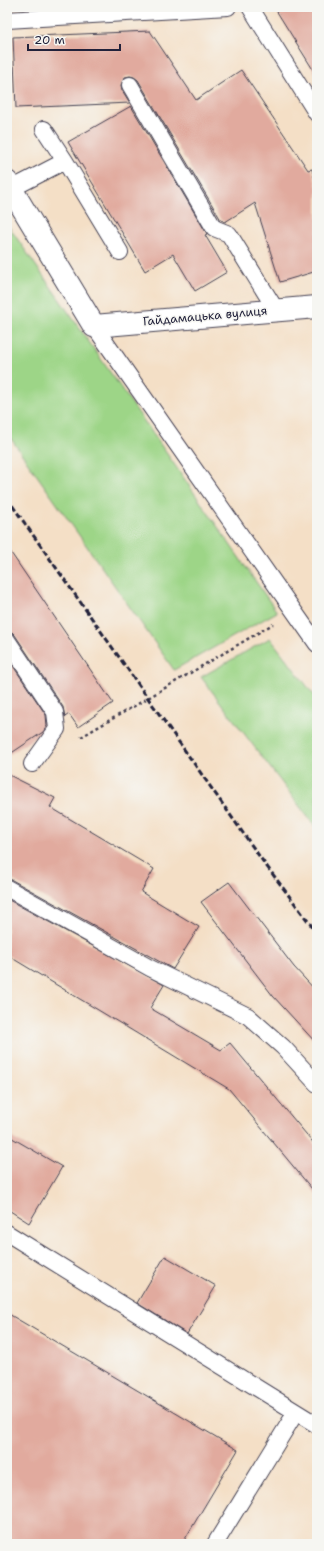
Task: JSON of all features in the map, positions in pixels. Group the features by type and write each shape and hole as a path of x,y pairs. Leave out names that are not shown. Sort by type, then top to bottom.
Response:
{"street":[{"path":"9,186 94,326"},
{"name":"Гайдамацька вулиця","path":"94,326 317,307"}],"lane":[{"path":"7,20 228,7"},
{"path":"250,7 317,114"},
{"path":"130,85 214,228 229,234 276,310"},
{"path":"44,129 120,252"},
{"path":"9,186 65,161"},
{"path":"94,326 317,644"},
{"path":"7,640 55,712 57,729 32,764"},
{"path":"7,888 150,968 248,1016 283,1047 317,1084"},
{"path":"7,1233 317,1425"},
{"path":"215,1544 296,1412"}],"path":[{"path":"80,737 294,611"}],"green space":[{"path":"7,224 277,612 174,670 7,433"},
{"path":"270,638 317,699 317,829 201,677"}],"building":[{"path":"274,7 317,7 317,76"},
{"path":"150,31 196,100 241,70 308,170 312,169 317,187 317,271 280,282 255,203 225,222 221,220 138,80 134,77 125,77 121,85 122,90 130,103 16,108 13,37"},
{"path":"131,106 207,234 205,235 227,272 195,291 173,254 145,271 68,142"},
{"path":"7,547 113,703 78,727 69,714 65,717 63,707 15,635 12,632 7,631"},
{"path":"7,657 46,715 47,726 43,732 7,756"},
{"path":"7,774 55,798 50,807 154,869 141,892 199,927 173,969 12,880 7,879"},
{"path":"229,882 294,967 317,992 317,1044 273,996 201,902"},
{"path":"7,899 164,985 150,1008 221,1050 230,1043 317,1147 317,1195 229,1089 7,955"},
{"path":"7,1135 62,1167 29,1223 7,1209"},
{"path":"165,1256 216,1286 187,1334 137,1303"},
{"path":"7,1313 238,1450 182,1544 7,1544"}],"railway":[{"path":"7,498 262,860 317,933"}]}
